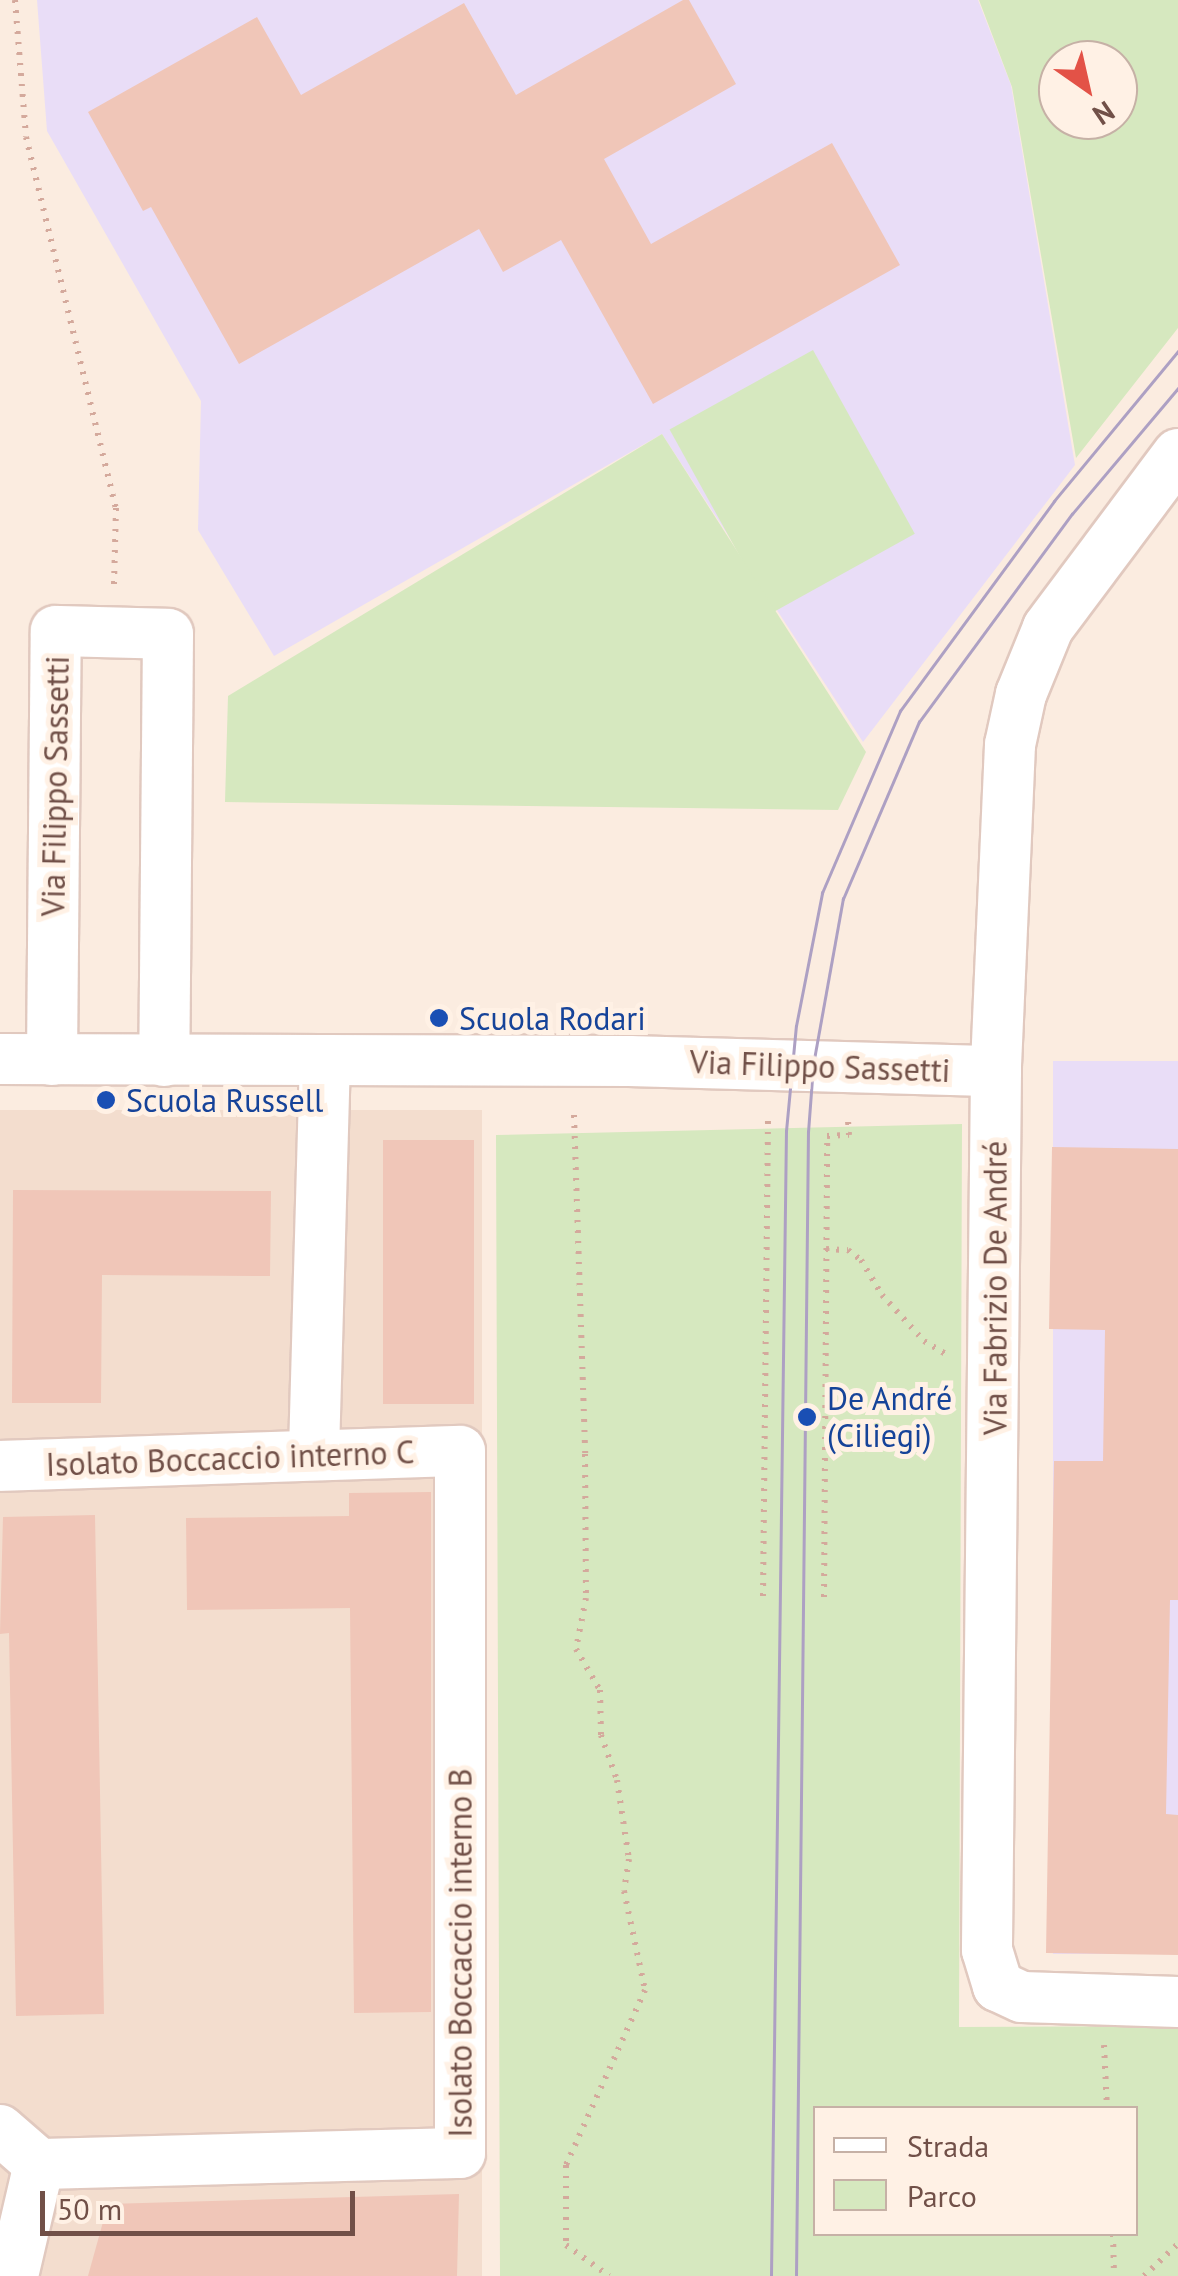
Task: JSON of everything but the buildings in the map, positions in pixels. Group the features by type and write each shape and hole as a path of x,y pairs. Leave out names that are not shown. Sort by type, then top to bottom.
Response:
{"street":[{"name":"Via Fabrizio De André","path":"1178,454 1076,582 1043,638 1021,694 1002,864 996,1071 988,1962 1007,1992 1098,2002 1178,2002"},
{"name":"Via Filippo Sassetti","path":"52,1060 56,632 112,632 168,634 164,1061"},
{"name":"Via Filippo Sassetti","path":"0,1059 996,1071"},
{"path":"314,1452 325,1061"},
{"name":"Isolato Boccaccio interno C","path":"0,1466 314,1452 460,1451"},
{"name":"Isolato Boccaccio interno B","path":"39,2164 460,2153 460,1451"},
{"path":"0,2130 39,2164 13,2276"}],"path":[{"path":"15,0 26,137 116,508 112,632"},
{"path":"574,1114 586,1454 586,1598 576,1649 600,1690 601,1735 617,1780 629,1859 624,1891 645,1990 566,2165 566,2245 609,2276"},
{"path":"824,1597 827,1136 849,1135 848,1118"},
{"path":"763,1596 768,1120"},
{"path":"826,1249 848,1250 861,1260 924,1341 964,1366"},
{"path":"1098,2002 1107,2106"},
{"path":"1113,2236 1114,2276"},
{"path":"1144,2276 1178,2244"}],"shaded area":[{"path":"37,0 978,0 1011,85 1075,465 863,742 662,434 274,656 198,530 201,401 47,131"},
{"path":"1053,1061 1178,1061 1178,1954 1053,1954"},
{"path":"0,1110 482,1110 482,2276 0,2276"}],"green space":[{"path":"979,0 1178,0 1178,328 1076,458 1012,87"},
{"path":"813,350 915,534 771,613 670,430"},
{"path":"662,434 866,752 838,810 225,802 228,696"},
{"path":"962,1124 959,2027 1178,2026 1178,2276 500,2276 496,1135"}],"tram line":[{"path":"771,2276 786,1131 796,1026 822,893 900,711 1054,501 1178,351"},
{"path":"796,2276 808,1132 813,1065 843,899 919,722 1072,514 1178,388"}],"place":[{"name":"Scuola Rodari","path":"439,1018"},
{"name":"Scuola Russell","path":"106,1100"},
{"name":"De André (Ciliegi)","path":"807,1417"}]}
